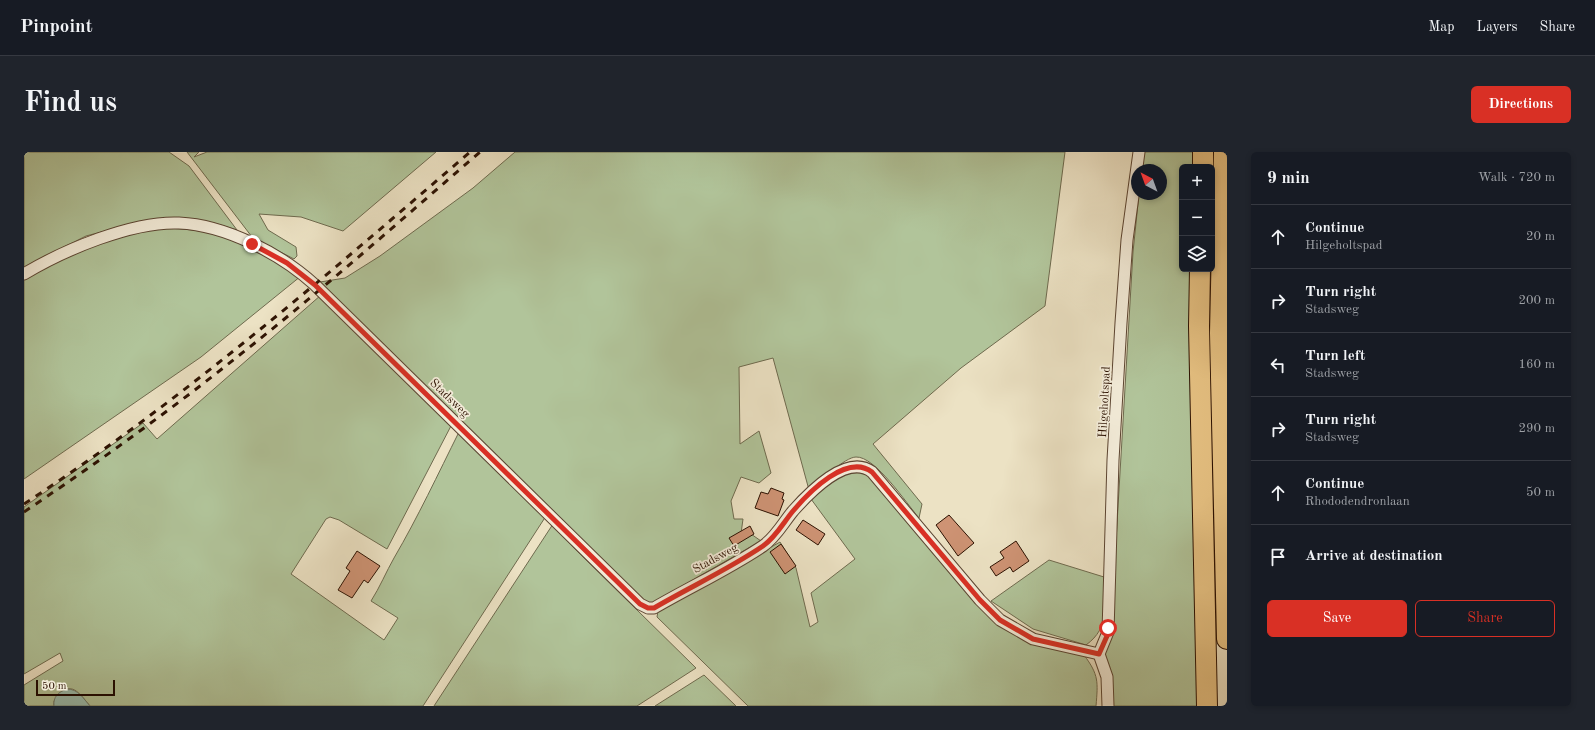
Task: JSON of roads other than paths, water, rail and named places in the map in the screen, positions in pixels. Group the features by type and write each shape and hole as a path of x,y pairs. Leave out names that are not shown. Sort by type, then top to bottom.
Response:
{"highway":[{"path":"1203,152 1203,164"},
{"path":"1224,152 1220,333 1227,639"},
{"path":"1200,272 1199,326 1207,706"}],"street":[{"name":"Hilgeholtspad","path":"1099,654 1108,632 1113,460 1121,323 1127,240 1139,152"},
{"name":"Stadsweg","path":"24,274 44,262 97,240 162,223 179,223 199,226 252,244 287,263 315,285 640,604 648,608 654,608 764,546 783,526 800,503 828,478 855,465 866,467 872,472 980,600 1000,620 1033,639 1099,654"},
{"path":"1099,654 1107,677 1108,706"}],"railway":[{"path":"24,504 141,423 253,336 470,152"},
{"path":"24,512 132,437 237,357 329,282 480,152"}]}
